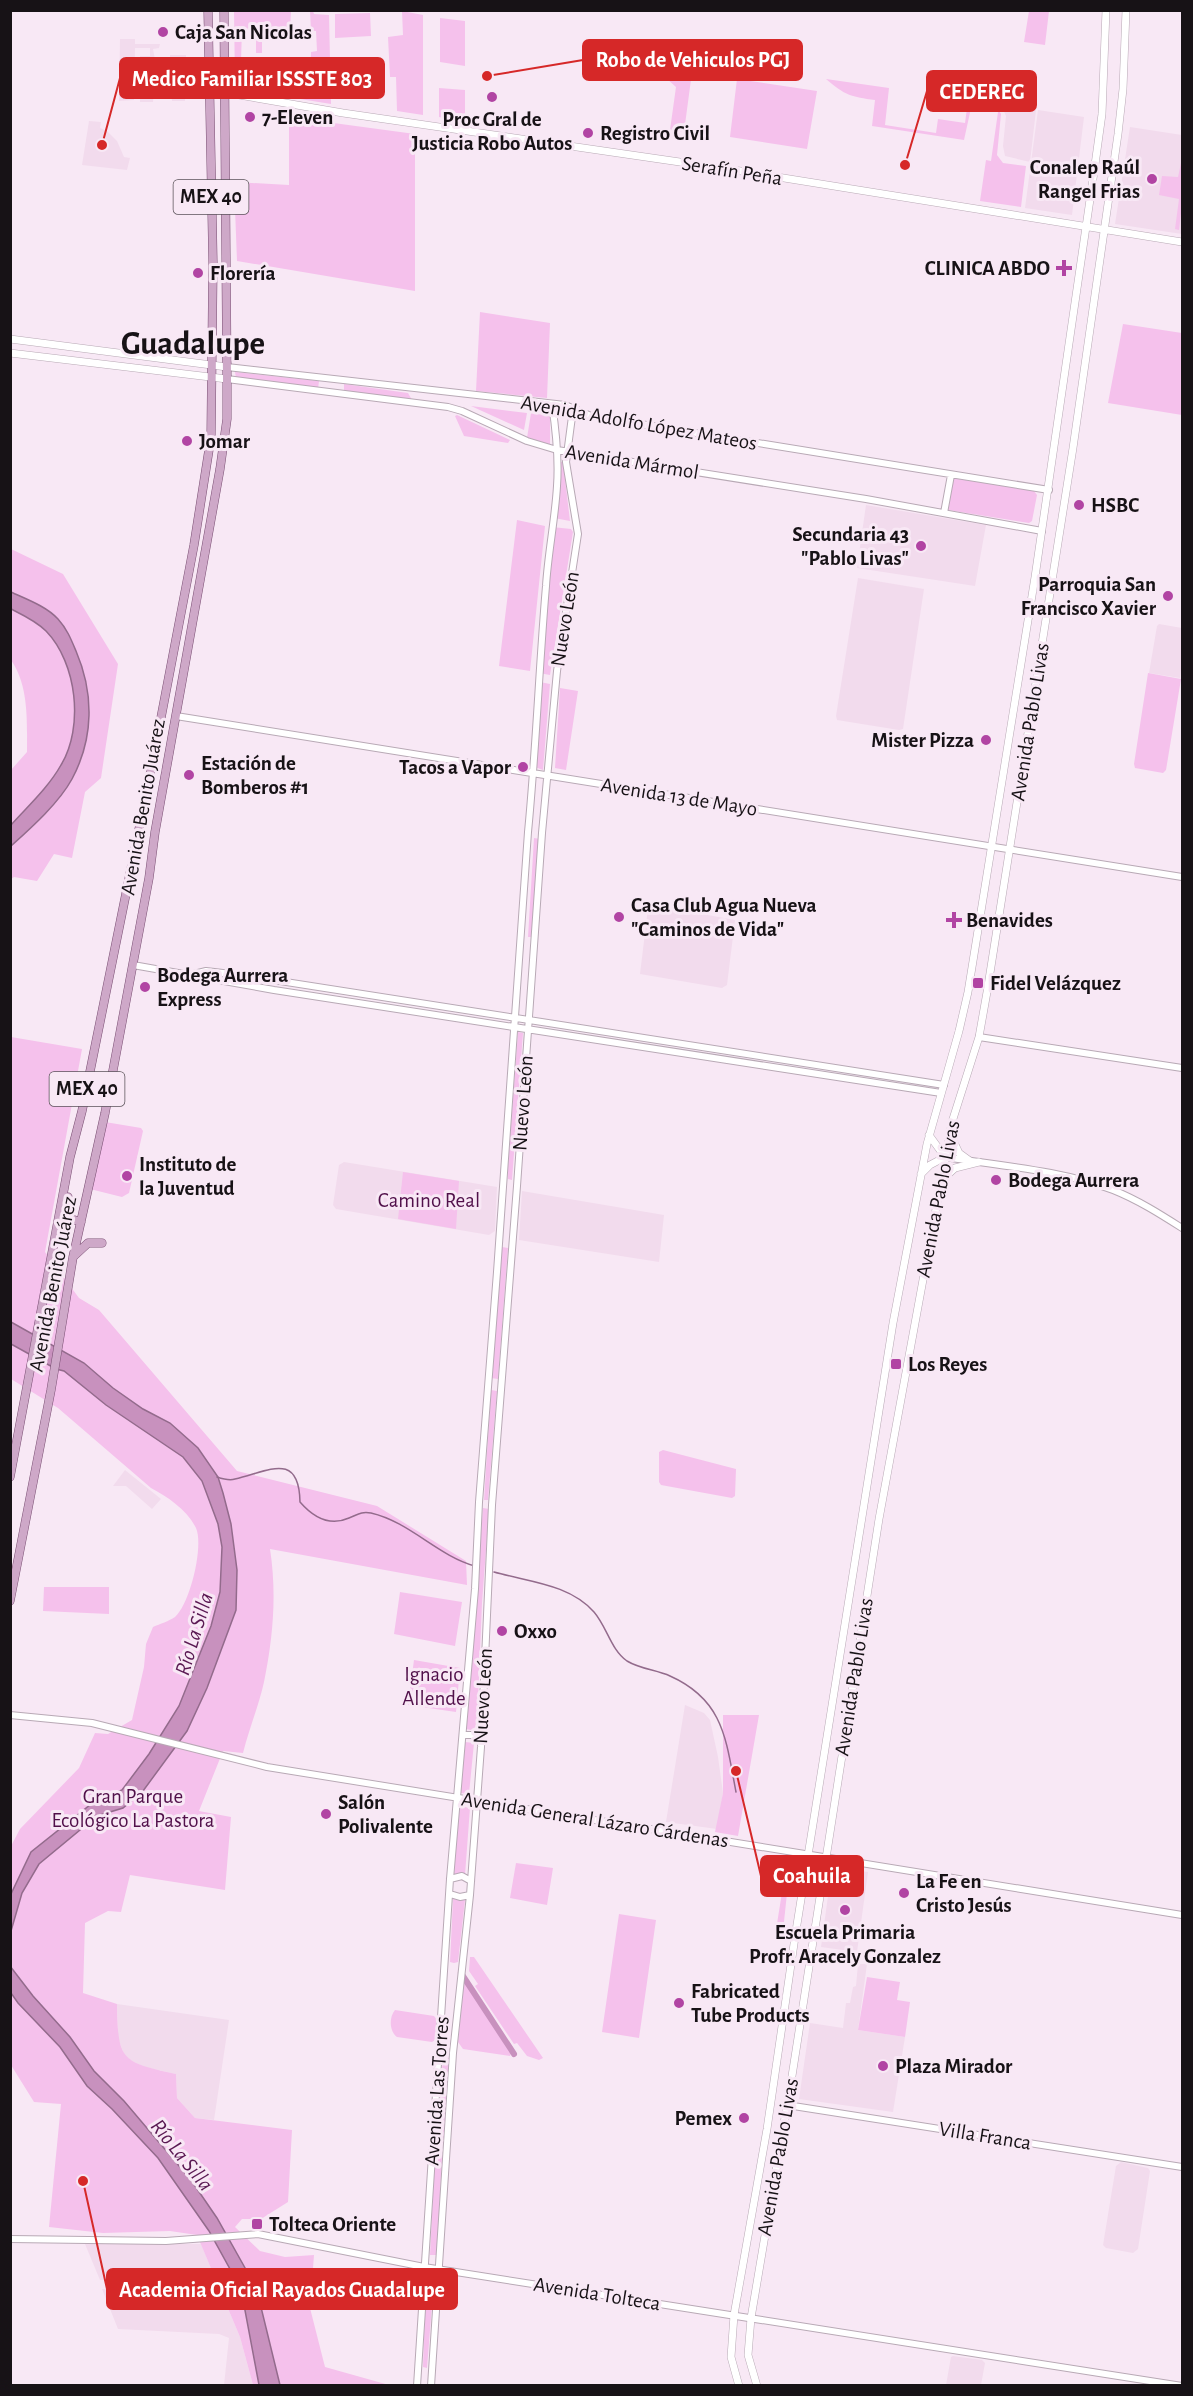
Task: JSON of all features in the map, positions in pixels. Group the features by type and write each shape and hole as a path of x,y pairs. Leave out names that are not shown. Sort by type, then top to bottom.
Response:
{"main road":[{"name":"Avenida Benito Juárez","path":"10,1477 70,1157 82,1112 151,770 211,437 213,263 208,10"},
{"name":"Avenida Benito Juárez","path":"10,1600 51,1390 73,1257 105,1113 133,965 220,469 227,399 224,10"},
{"name":"Avenida Pablo Livas","path":"739,2385 731,2357 735,2315 860,1526 920,1175 968,992 1049,490 1102,114 1106,10"},
{"name":"Avenida Pablo Livas","path":"757,2385 748,2355 751,2318 827,1858 871,1565 940,1182 950,1133 979,1037 1010,850 1073,448 1120,118 1126,10"},
{"name":"Serafín Peña","path":"210,90 343,113 736,171 1182,242"},
{"path":"10,339 227,367"},
{"path":"90,363 92,349"},
{"path":"10,353 227,379"},
{"path":"213,397 222,395 227,399"},
{"path":"151,770 166,772"},
{"path":"950,1133 957,1150 974,1162"},
{"path":"920,1175 930,1165 945,1157 929,1135"},
{"path":"70,1157 67,1212 71,1220 81,1222"},
{"path":"940,1182 955,1168 974,1162"},
{"path":"73,1257 88,1243 102,1242"}],"street":[{"name":"Avenida Adolfo López Mateos","path":"227,367 565,405 591,416 1049,490"},
{"name":"Avenida Mármol","path":"227,379 456,409 527,441 557,450 1042,531"},
{"path":"411,389 419,404"},
{"name":"Nuevo León","path":"457,1797 475,1589 478,1502 534,774 548,552 557,488 557,450 552,404"},
{"name":"Nuevo León","path":"476,1800 492,1505 547,776 556,671 578,534 567,467 573,409"},
{"path":"944,513 951,475"},
{"name":"Avenida 13 de Mayo","path":"176,716 1182,877"},
{"path":"133,965 274,990 941,1094"},
{"path":"193,974 206,971 248,976 944,1085"},
{"path":"979,1037 1182,1068"},
{"path":"945,1157 1071,1178 1112,1190 1148,1206 1182,1228"},
{"name":"Avenida General Lázaro Cárdenas","path":"10,1715 84,1722 267,1767 1182,1915"},
{"path":"464,1735 481,1735"},
{"name":"Avenida Las Torres","path":"417,2385 457,1797"},
{"name":"Avenida Las Torres","path":"431,2385 453,2053 470,1895 476,1800"},
{"path":"450,1879 462,1876 471,1881"},
{"path":"450,1894 460,1897 470,1895"},
{"name":"Villa Franca","path":"787,2105 1182,2167"},
{"name":"Avenida Tolteca","path":"10,2239 192,2240 245,2234 273,2236 338,2252 424,2267 1182,2385"},
{"path":"418,2374 426,2377 432,2371"}],"shaded area":[{"path":"120,39 135,39 135,44 160,44 159,48 153,49 156,65 170,64 170,55 186,55 185,101 172,101 171,87 154,87 153,102 140,102 140,56 150,56 150,48 135,48 134,100 119,101"},
{"path":"1001,105 1036,110 1030,162 1005,156 1003,146 1006,116"},
{"path":"1038,110 1084,117 1072,215 1025,208"},
{"path":"89,121 101,122 100,128 107,131 117,141 124,157 130,158 127,170 82,165"},
{"name":"Conalep Raúl Rangel Frias","path":"1130,127 1182,135 1182,234 1115,224"},
{"name":"Secundaria 43 \"Pablo Livas\"","path":"866,505 986,525 975,586 857,568"},
{"path":"858,578 924,589 903,729 837,720"},
{"path":"11,592 48,610 66,630 82,667 89,715 84,748 72,779 52,806 11,846 11,825 44,789 61,765 73,733 75,714 74,696 65,660 46,631 34,621 11,609"},
{"path":"1159,624 1182,628 1180,678 1149,673"},
{"path":"653,905 735,920 727,985 722,988 640,974 648,908"},
{"path":"344,1162 497,1187 495,1231 489,1235 336,1209 333,1205 339,1165"},
{"path":"522,1191 664,1215 659,1262 519,1240"},
{"path":"11,1322 84,1363 113,1388 143,1409 170,1423 198,1448 218,1477 231,1524 237,1570 236,1610 207,1688 187,1731 143,1791 123,1808 97,1816 39,1864 22,1893 11,1931 11,1894 31,1852 95,1801 122,1790 149,1754 179,1706 211,1626 220,1592 222,1547 218,1524 202,1481 183,1457 106,1405 64,1371 56,1369 11,1344"},
{"path":"125,1470 161,1499 152,1509 126,1486 113,1486"},
{"path":"685,1705 704,1713 710,1720 723,1793 717,1829 666,1822"},
{"name":"Escuela Primaria Profr. Aracely Gonzalez","path":"832,1867 868,1872 857,1952 821,1947"},
{"path":"858,1964 867,1964 858,2030 905,2037 893,2112 799,2099 810,2023 843,2028 846,2003 850,2003 853,1987 856,1986"},
{"path":"10,1966 70,2037 94,2071 124,2101 191,2180 217,2218 249,2275 259,2299 280,2385 259,2385 241,2289 209,2231 158,2158 87,2086 60,2047 18,2003 11,1993"},
{"path":"117,2004 229,2020 214,2120 195,2118 177,2098 176,2074 144,2067 124,2054 118,2038"},
{"path":"1121,2162 1148,2168 1150,2171 1138,2249 1133,2253 1106,2248 1103,2245 1116,2166"},
{"path":"85,2244 201,2244 240,2337 253,2385 224,2385 229,2338 219,2334 118,2329 102,2289 133,2289 134,2281 100,2280"},
{"path":"953,2356 982,2360 985,2363 981,2385 946,2385"}],"green space":[{"path":"234,11 291,11 290,31 262,31 262,53 256,53 256,28 242,29 241,61 249,62 247,84 261,86 263,59 274,59 273,85 281,85 281,96 239,89 235,84"},
{"path":"310,11 314,14 329,15 331,104 294,98 295,83 301,84 302,79 310,79 311,52 317,51 316,31 311,31"},
{"path":"402,11 423,15 423,115 397,111 396,77 390,77 388,37 403,35"},
{"path":"1029,11 1049,11 1045,45 1024,42"},
{"path":"370,13 371,36 335,38 335,14"},
{"path":"440,18 465,21 465,66 440,62"},
{"path":"668,54 694,57 684,132 670,130 676,87 666,78"},
{"path":"737,79 817,91 807,149 730,137"},
{"path":"826,79 889,88 885,125 936,133 938,119 965,123 968,101 997,107 1001,114 997,155 1003,163 1026,166 1021,207 980,201 986,160 991,161 998,112 971,108 964,140 872,126 875,100 849,94 838,89"},
{"path":"439,88 465,90 465,122 439,117"},
{"path":"289,117 415,134 415,291 237,261 234,182 289,185"},
{"path":"1181,163 1182,205 1179,230 1175,229 1179,199 1159,195 1162,176 1178,177"},
{"path":"480,312 550,323 547,398 476,391"},
{"path":"1123,324 1182,333 1182,415 1108,403"},
{"path":"235,372 319,381 318,389 236,378"},
{"path":"344,384 408,393 412,400 344,392"},
{"path":"471,406 527,413 524,430"},
{"path":"531,413 550,416 550,444 547,446 527,438"},
{"path":"455,416 510,440 508,443 464,436"},
{"path":"559,462 563,462 570,521 554,518"},
{"path":"954,478 1034,491 1037,495 1032,521 1029,523 948,510 946,506 951,480"},
{"path":"517,520 545,526 530,671 499,666"},
{"path":"552,527 571,529 573,532 550,675 539,673"},
{"path":"11,549 63,574 118,664 101,778 85,792 72,858 54,854 37,881 14,877 11,879 11,770 27,752 27,716 21,681 11,660"},
{"path":"1148,673 1181,679 1166,770 1163,773 1135,768 1134,764"},
{"path":"540,682 550,684 543,770 535,767"},
{"path":"560,688 578,691 566,770 555,768"},
{"path":"534,838 540,839 532,937 528,937"},
{"path":"518,1032 523,1033 512,1180 508,1179 508,1166"},
{"name":"Gran Parque Ecológico La Pastora","path":"11,1037 82,1049 45,1252 79,1298 99,1310 237,1471 377,1506 466,1561 467,1585 270,1549 273,1616 270,1649 262,1691 243,1753 223,1751 199,1811 231,1817 225,1890 130,1875 121,1912 108,1911 85,1923 83,1993 117,2004 119,2037 126,2056 133,2062 144,2066 176,2074 177,2098 195,2118 292,2130 288,2202 261,2219 242,2219 235,2227 260,2251 285,2257 314,2255 310,2308 325,2367 389,2385 253,2385 240,2337 197,2235 170,2231 103,2233 49,2227 61,2104 34,2102 11,2065 11,1846 20,1829 79,1768 95,1733 108,1734 132,1720 144,1667 146,1644 153,1627 175,1617 186,1600 197,1561 198,1536 188,1515 151,1488 58,1408 11,1379"},
{"path":"105,1122 141,1128 143,1131 129,1193 122,1197 90,1189"},
{"name":"Camino Real","path":"403,1172 459,1181 456,1229 398,1219"},
{"path":"502,1247 508,1248 498,1379 491,1378"},
{"path":"491,1390 497,1391 488,1500 484,1500"},
{"path":"663,1450 736,1469 735,1496 732,1498 661,1485 659,1482 659,1452"},
{"path":"483,1508 489,1509 477,1726 471,1730 466,1729"},
{"path":"44,1587 109,1587 109,1614 43,1611"},
{"path":"400,1592 462,1602 455,1646 394,1634"},
{"name":"Ignacio Allende","path":"414,1660 460,1668 456,1712 408,1705"},
{"path":"723,1715 759,1715 738,1836 715,1832 723,1793"},
{"path":"465,1742 474,1743 469,1794 460,1793"},
{"path":"459,1806 470,1808 465,1875 454,1874"},
{"path":"787,1861 790,1865 783,1931 776,1930"},
{"path":"516,1863 553,1868 547,1905 510,1898"},
{"path":"453,1899 465,1900 458,1962 454,1963 450,1962"},
{"path":"619,1914 656,1920 639,2038 602,2032"},
{"path":"470,1957 474,1957 543,2058 539,2060 527,2056 517,2043 514,2044 475,1986 478,1984 469,1971"},
{"path":"867,1977 900,1982 897,2000 910,2002 905,2037 858,2030"},
{"path":"464,1980 512,2051 510,2056 463,2049 458,2042"},
{"path":"395,2010 434,2016 437,2020 435,2040 432,2042 397,2037 392,2031 391,2024"},
{"path":"443,2057 449,2058 443,2143 437,2143"},
{"path":"435,2154 442,2156 437,2255 430,2255"},
{"path":"430,2276 434,2280 427,2368 423,2367 426,2279"}],"waterway":[{"path":"217,1477 231,1480 269,1469 287,1470 294,1475 300,1502 316,1516 328,1521 342,1521 362,1513 385,1517 449,1555 475,1566"},
{"path":"494,1572 548,1585 573,1595 594,1612 617,1651 627,1661 670,1676 702,1697 720,1724 736,1792"},
{"path":"461,1973 514,2054"}],"place":[{"name":"Caja San Nicolas","path":"163,32"},
{"name":"Robo de Vehiculos PGJ","path":"487,76"},
{"name":"Proc Gral de Justicia Robo Autos","path":"492,97"},
{"name":"7-Eleven","path":"250,117"},
{"name":"Registro Civil","path":"588,133"},
{"name":"Medico Familiar ISSSTE 803","path":"102,145"},
{"name":"CEDEREG","path":"905,165"},
{"name":"Conalep Raúl Rangel Frias","path":"1152,179"},
{"name":"CLINICA ABDO","path":"1064,268"},
{"name":"Florería","path":"198,273"},
{"name":"Jomar","path":"187,441"},
{"name":"HSBC","path":"1079,505"},
{"name":"Secundaria 43 \"Pablo Livas\"","path":"921,546"},
{"name":"Parroquia San Francisco Xavier","path":"1168,596"},
{"name":"Mister Pizza","path":"986,740"},
{"name":"Tacos a Vapor","path":"523,767"},
{"name":"Estación de Bomberos #1","path":"189,775"},
{"name":"Casa Club Agua Nueva \"Caminos de Vida\"","path":"619,917"},
{"name":"Benavides","path":"954,920"},
{"name":"Fidel Velázquez","path":"978,983"},
{"name":"Bodega Aurrera Express","path":"145,987"},
{"name":"Instituto de la Juventud","path":"127,1176"},
{"name":"Bodega Aurrera","path":"996,1180"},
{"name":"Los Reyes","path":"896,1364"},
{"name":"Oxxo","path":"502,1631"},
{"name":"Coahuila","path":"736,1771"},
{"name":"Salón Polivalente","path":"326,1814"},
{"name":"La Fe en Cristo Jesús","path":"904,1893"},
{"name":"Escuela Primaria Profr. Aracely Gonzalez","path":"845,1910"},
{"name":"Fabricated Tube Products","path":"679,2003"},
{"name":"Plaza Mirador","path":"883,2066"},
{"name":"Pemex","path":"744,2118"},
{"name":"Academia Oficial Rayados Guadalupe","path":"83,2181"},
{"name":"Tolteca Oriente","path":"257,2224"}],"district":[{"name":"Guadalupe","path":"193,344"}],"water label":[{"name":"Río La Silla","path":"194,1634"},
{"name":"Río La Silla","path":"182,2155"}]}
